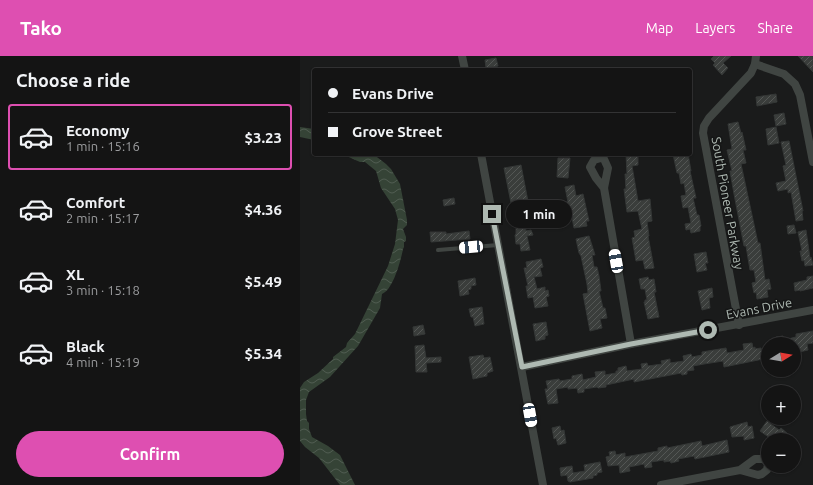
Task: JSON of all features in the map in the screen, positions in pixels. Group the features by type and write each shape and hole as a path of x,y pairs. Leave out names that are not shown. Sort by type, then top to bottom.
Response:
{"street":[{"path":"462,56 465,68"},
{"path":"755,60 784,74 795,84 800,95 813,162"},
{"name":"South Pioneer Parkway","path":"738,325 703,133 704,126 709,118 747,77 755,60"},
{"path":"481,156 543,485"},
{"path":"604,188 631,344"},
{"name":"Evans Drive","path":"522,367 631,344 813,310"},
{"path":"661,485 740,470"}],"lane":[{"path":"438,250 498,244"}],"water":[{"path":"300,127 312,129 312,140 300,137"},
{"path":"346,156 376,156 391,169 400,184 407,225 403,229 406,241 404,242 398,267 390,287 382,294 380,308 358,346 330,377 309,392 306,400 307,421 309,423 309,429 312,437 340,455 355,485 340,485 319,458 300,441 300,388 304,382 318,373 333,359 333,357 346,347 347,343 355,334 388,266 395,244 398,220 395,209 381,188 376,171 365,162 360,162"}],"building":[{"path":"714,56 731,56 723,63 728,68 722,75 713,65 715,63 711,59"},
{"path":"798,56 813,56 813,72"},
{"path":"496,58 498,66 486,68 485,60"},
{"path":"776,94 777,102 757,106 756,97"},
{"path":"784,113 786,124 776,126 774,115"},
{"path":"738,122 746,150 743,150 746,163 741,164 758,243 760,243 765,280 769,279 771,289 767,290 768,297 757,299 752,283 756,282 754,270 750,270 746,246 744,246 730,171 732,171 727,150 732,149 728,124"},
{"path":"776,127 779,143 768,145 766,129"},
{"path":"789,141 803,211 803,220 796,221 791,192 788,193 788,189 778,191 776,183 786,181 783,166 786,165 781,142"},
{"path":"626,156 638,156 638,165 632,166 638,201 650,199 652,221 647,222 654,268 645,269 643,260 636,261 632,238 635,237 634,231 642,229 638,211 627,212 624,189 626,189 625,174 627,174"},
{"path":"673,156 688,156 696,198 693,198 697,215 699,215 701,226 700,231 691,233 690,229 686,230 685,224 691,223 688,207 683,208 681,196 686,195 684,183 681,184 679,173 677,173"},
{"path":"558,158 570,158 568,178 557,177"},
{"path":"521,165 531,217 524,218 526,231 531,230 533,235 527,236 530,250 521,251 520,244 516,244 516,228 504,168"},
{"path":"574,185 576,196 583,194 589,221 586,221 587,226 574,228 570,207 566,208 565,202 568,202 565,187"},
{"path":"454,198 455,204 444,206 443,200"},
{"path":"794,225 796,233 788,234 787,226"},
{"path":"806,230 810,258 811,257 813,265 805,266 804,260 802,261 800,251 802,251 798,232"},
{"path":"469,231 470,239 431,242 430,232 446,232 446,234"},
{"path":"589,236 595,255 592,255 594,267 597,267 599,276 601,291 599,291 607,318 600,319 602,328 590,331 583,294 588,293 587,284 576,239"},
{"path":"706,252 708,263 705,263 707,270 697,272 694,254"},
{"path":"541,259 543,267 540,268 542,276 534,277 537,289 545,287 545,291 548,290 549,296 546,297 548,306 535,308 533,297 528,298 526,286 528,286 524,268 527,268 526,262"},
{"path":"813,276 813,288 795,291 794,283 807,280 807,277"},
{"path":"648,277 649,280 654,279 656,292 654,292 659,317 648,319 644,302 647,300 645,289 641,289 639,279"},
{"path":"475,278 476,285 471,286 471,289 468,290 469,294 460,296 458,281"},
{"path":"712,288 713,297 709,298 710,308 702,310 698,291"},
{"path":"482,307 484,324 475,326 469,309"},
{"path":"546,322 548,335 545,336 545,339 536,341 533,324"},
{"path":"423,325 425,334 414,336 413,327"},
{"path":"813,331 813,343 807,344 808,350 801,352 801,337 796,337 796,334"},
{"path":"752,343 753,348 761,348 761,359 724,367 723,361 693,366 694,370 687,371 687,374 682,375 681,373 634,382 634,379 606,385 606,387 584,389 584,392 578,393 577,388 568,389 568,387 556,389 558,403 548,404 545,389 548,389 546,381 572,379 572,376 582,374 583,380 596,377 595,372 605,371 605,375 616,373 618,368 626,366 627,371 642,369 641,364 647,363 648,366 662,364 661,361 670,359 670,363 684,361 683,356 691,354 692,357 702,355 702,352 726,348 727,353 744,350 743,344"},
{"path":"424,345 426,358 441,357 441,362 426,363 427,372 416,372 415,346"},
{"path":"483,355 484,358 490,357 493,371 487,373 487,376 473,379 469,357"},
{"path":"747,422 748,427 752,426 754,438 744,440 744,436 732,437 730,427"},
{"path":"764,425 772,425 779,430 781,428 787,433 763,433 760,431"},
{"path":"560,426 561,431 564,430 566,443 558,445 556,438 554,439 552,428"},
{"path":"727,440 729,452 695,459 694,456 678,459 679,461 671,463 670,461 664,462 664,460 651,462 652,467 645,468 644,464 629,467 630,471 620,473 619,465 608,466 606,457 610,456 609,452 615,451 616,455 625,453 625,457 658,451 658,448 667,446 667,448 701,441 702,446"},
{"path":"600,462 602,472 597,473 597,475 593,476 593,478 570,482 568,481 567,475 561,476 560,468 572,466 573,473 585,471 584,465"}],"route":[{"path":"492,214 522,367 631,344 708,330"}]}
